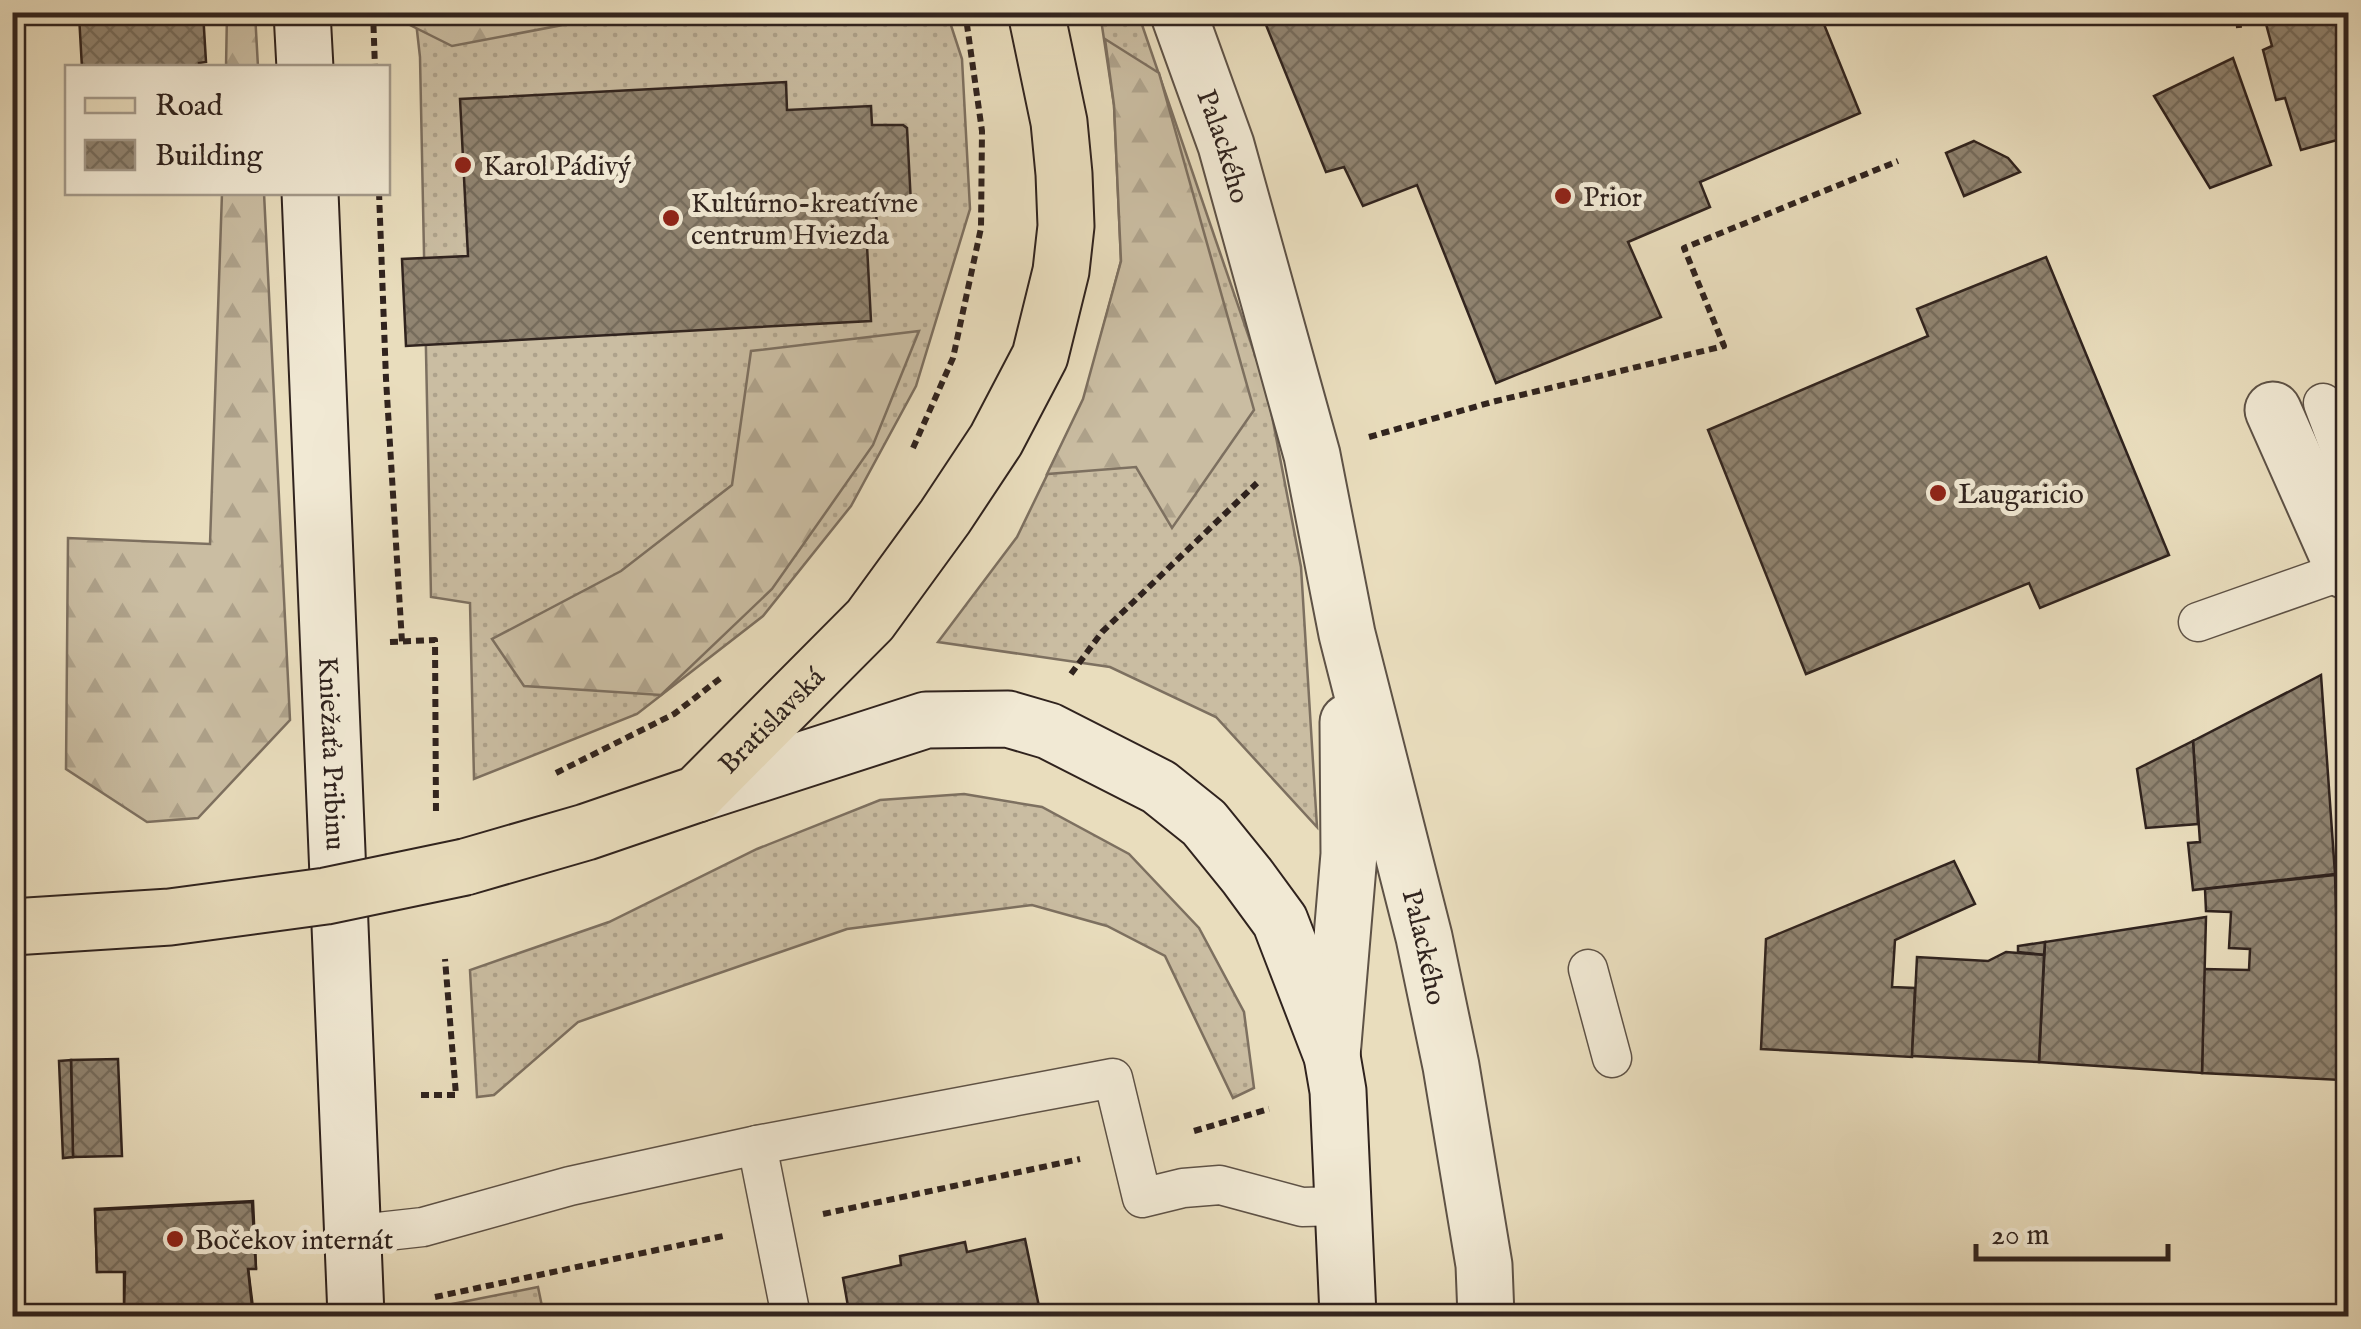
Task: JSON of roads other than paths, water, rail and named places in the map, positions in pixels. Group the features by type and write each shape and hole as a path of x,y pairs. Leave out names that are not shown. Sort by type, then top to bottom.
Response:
{"main road":[{"path":"302,12 305,65"},
{"name":"Bratislavská","path":"12,928 170,917 326,896 465,867 697,794 870,620 946,517 996,440 1040,356 1052,316 1066,226 1059,122 1036,12"},
{"name":"Palackého","path":"1178,12 1226,145 1312,454 1347,634 1424,937 1451,1066 1485,1290 1512,1316"},
{"name":"Kniežaťa Pribinu","path":"310,195 356,1316"},
{"path":"2298,406 2346,570"},
{"name":"Palackého","path":"1332,1056 1350,854 1347,634"},
{"path":"697,794 926,720 1008,719 1049,731 1159,787 1204,823 1280,921 1332,1056 1338,1091 1351,1310"}],"lane":[{"path":"2298,406 2348,470"},
{"path":"2198,622 2346,570"},
{"path":"1588,969 1612,1058"},
{"path":"352,1235 423,1226 570,1186 756,1145 1113,1078 1142,1198 1183,1188 1220,1185 1302,1207 1343,1206"},
{"path":"756,1145 792,1316"}],"place":[{"name":"Karol Pádivý","path":"463,165"},
{"name":"Prior","path":"1563,196"},
{"name":"Kultúrno-kreatívne centrum Hviezda","path":"671,218"},
{"name":"Laugaricio","path":"1938,493"},
{"name":"Bočekov internát","path":"175,1239"}]}
